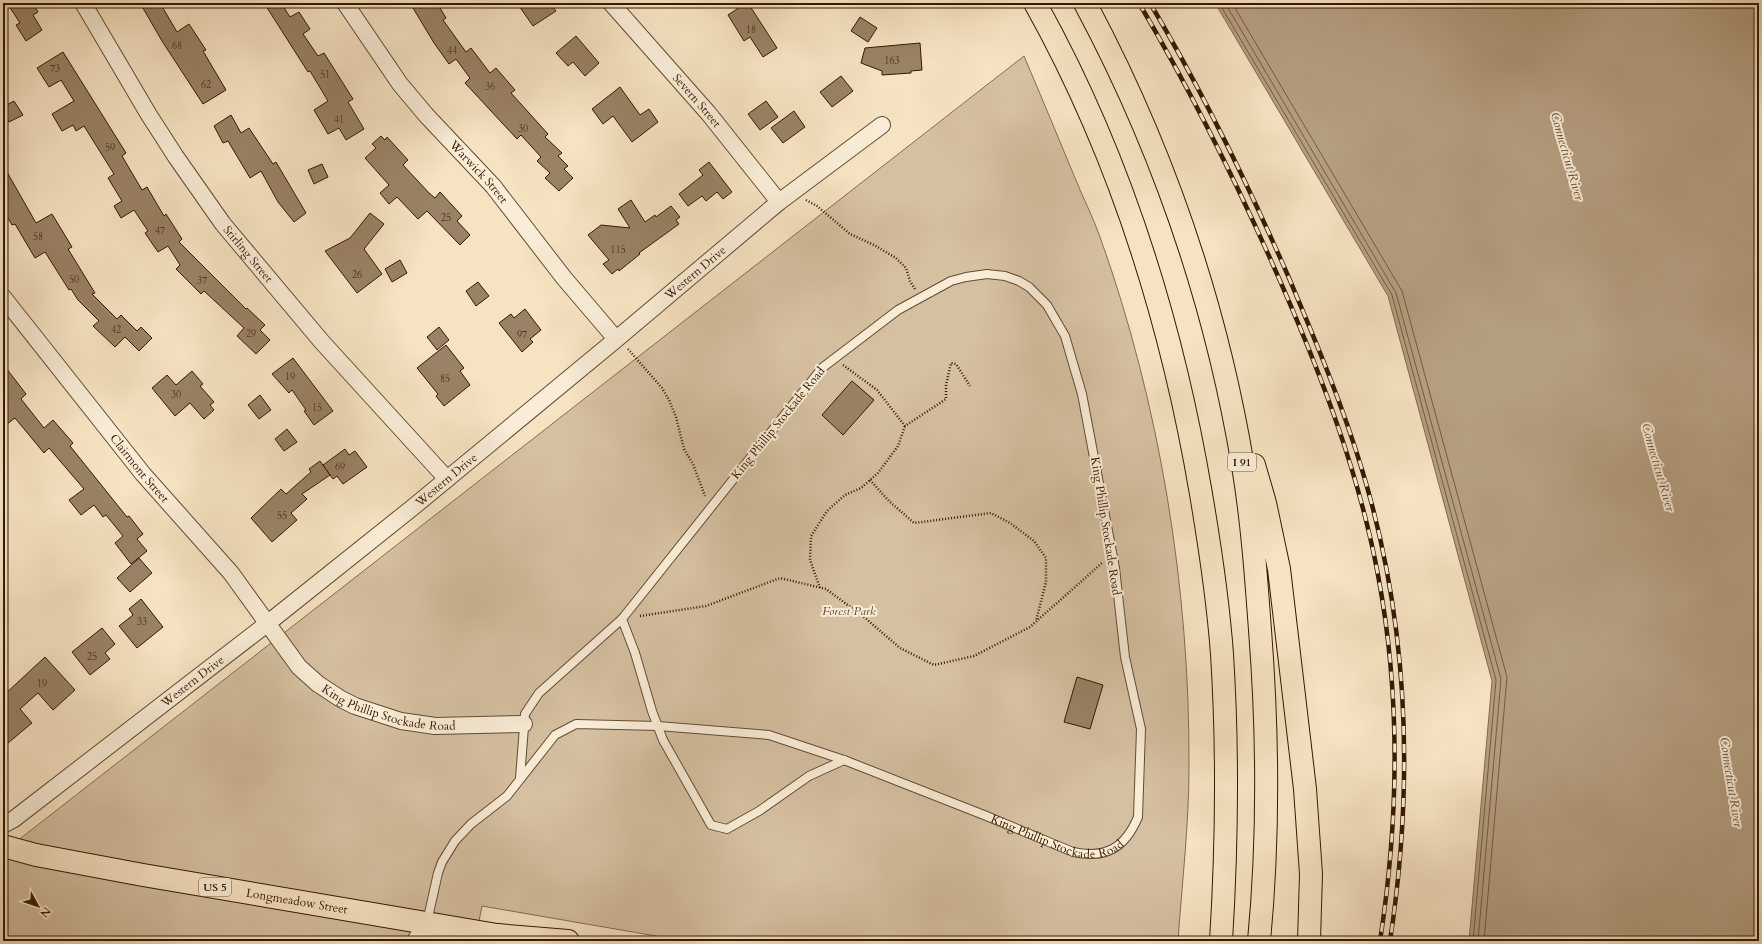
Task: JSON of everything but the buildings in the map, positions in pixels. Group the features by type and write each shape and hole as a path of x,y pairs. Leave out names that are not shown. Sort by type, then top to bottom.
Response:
{"main road":[{"path":"1035,3 1067,62 1114,168 1136,230 1154,290 1186,410 1208,531 1222,652 1226,781 1224,894 1221,941"},
{"name":"I 91","path":"1085,3 1110,51 1136,107 1182,223 1215,336 1243,466 1252,529 1262,655 1267,777 1266,838 1259,941"},
{"path":"1231,405 1244,434 1255,469 1279,569 1308,818 1310,874 1308,941"},
{"name":"Longmeadow Street","path":"3,846 143,876 431,932 507,938"},
{"name":"US 5","path":"507,938 568,941"}],"street":[{"name":"Stirling Street","path":"83,3 149,115 223,224 322,342 447,479"},
{"name":"Warwick Street","path":"345,3 400,84 426,115 493,186 564,278 616,340"},
{"name":"Severn Street","path":"611,3 709,114 779,202"},
{"name":"Western Drive","path":"3,825 14,819 268,623 447,479 616,340 779,202 882,124"},
{"name":"Clairmont Street","path":"3,297 143,474 231,574 278,637"},
{"name":"King Phillip Stockade Road","path":"278,637 299,667 318,684 341,699 369,712 401,721 435,726 524,724"},
{"path":"415,941 431,932"}],"lane":[{"name":"King Phillip Stockade Road","path":"431,932 438,873 448,851 462,832 507,796 555,735 576,724 658,726 769,735 844,760 1073,852 1094,855 1106,853 1116,849 1130,834 1138,817 1141,729 1125,657 1112,554 1082,394 1065,336 1047,305 1029,287 1019,281 1005,276 987,274 959,279 898,310 822,368 622,619 539,693 525,714 520,778"},
{"path":"622,619 635,653 652,711 663,740 711,825 728,829 759,811 809,776 844,760"}],"path":[{"path":"792,192 817,206 850,234 874,245 896,258 906,268 910,281 921,298"},
{"path":"616,340 629,350 662,388 676,417 684,449 693,464 699,484 710,508"},
{"path":"836,357 846,369 877,390 905,426"},
{"path":"820,588 810,560 810,536 827,511 845,495 861,488 878,473 898,446 905,426 946,399 946,385 951,363 956,364 970,386"},
{"path":"870,480 914,523 991,513 1010,523 1034,541 1046,558 1046,582 1035,623"},
{"path":"622,619 706,606 780,578 826,589 864,617 900,648 934,665 974,656 1030,627 1112,554"}],"green space":[{"name":"Forest Park","path":"1024,56 1097,230 1121,300 1155,431 1167,498 1177,566 1184,633 1188,700 1188,810 1178,941 685,941 482,906 475,941 3,941 3,852"}],"water":[{"name":"Connecticut River","path":"1215,3 1759,3 1759,941 1469,941 1492,681 1388,296"}],"railway":[{"path":"1139,3 1178,71 1232,176 1265,247 1325,390 1361,500 1378,575 1391,666 1394,712 1394,803 1391,849 1380,941"},
{"path":"1150,3 1224,138 1289,278 1347,423 1363,473 1378,531 1390,589 1398,647 1403,706 1404,764 1402,823 1398,882 1390,941"}]}
